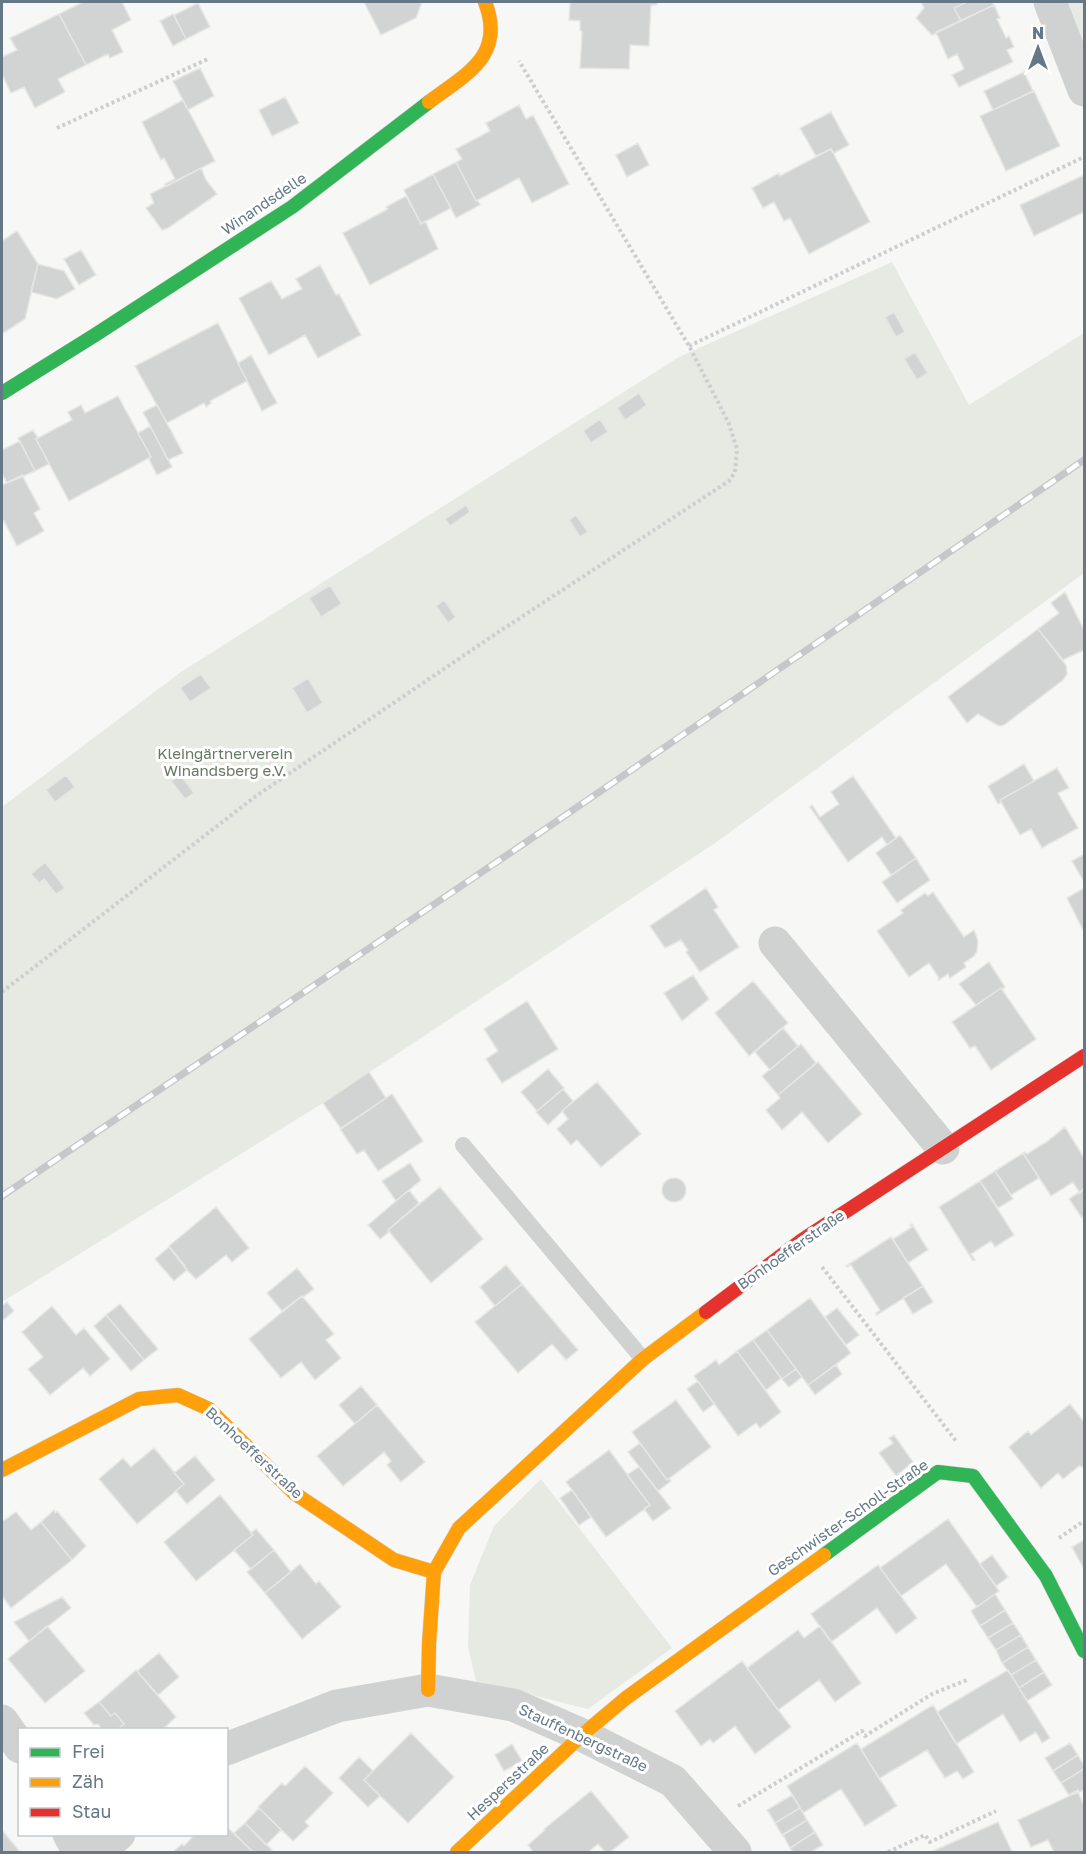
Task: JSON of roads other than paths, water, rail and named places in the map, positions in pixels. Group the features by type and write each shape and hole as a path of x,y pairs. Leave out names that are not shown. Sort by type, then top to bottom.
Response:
{"street":[{"name":"Winandsdelle","path":"2,393 292,207 472,69 490,45 492,17 485,2"},
{"path":"1050,2 1084,90"},
{"path":"775,943 943,1148"},
{"name":"Bonhoefferstraße","path":"428,1690 435,1572 459,1528 643,1359 802,1240 1084,1056"},
{"name":"Bonhoefferstraße","path":"2,1470 139,1399 178,1395 209,1409 294,1493 394,1560 435,1572"},
{"name":"Geschwister-Scholl-Straße","path":"582,1735 626,1698 938,1472 973,1476 1046,1576 1084,1651"},
{"name":"Stauffenbergstraße","path":"228,1748 337,1706 428,1690 513,1705 582,1735 673,1782 735,1852"},
{"path":"2,1721 18,1744"},
{"name":"Hespersstraße","path":"457,1852 582,1735"},
{"path":"70,1836 79,1852"},
{"path":"98,1852 117,1836"}],"lane":[{"path":"463,1144 643,1359"}],"railway":[{"path":"2,1196 519,847 1084,460"}],"park label":[{"name":"Kleingärtnerverein Winandsberg e.V.","path":"225,762"}]}
